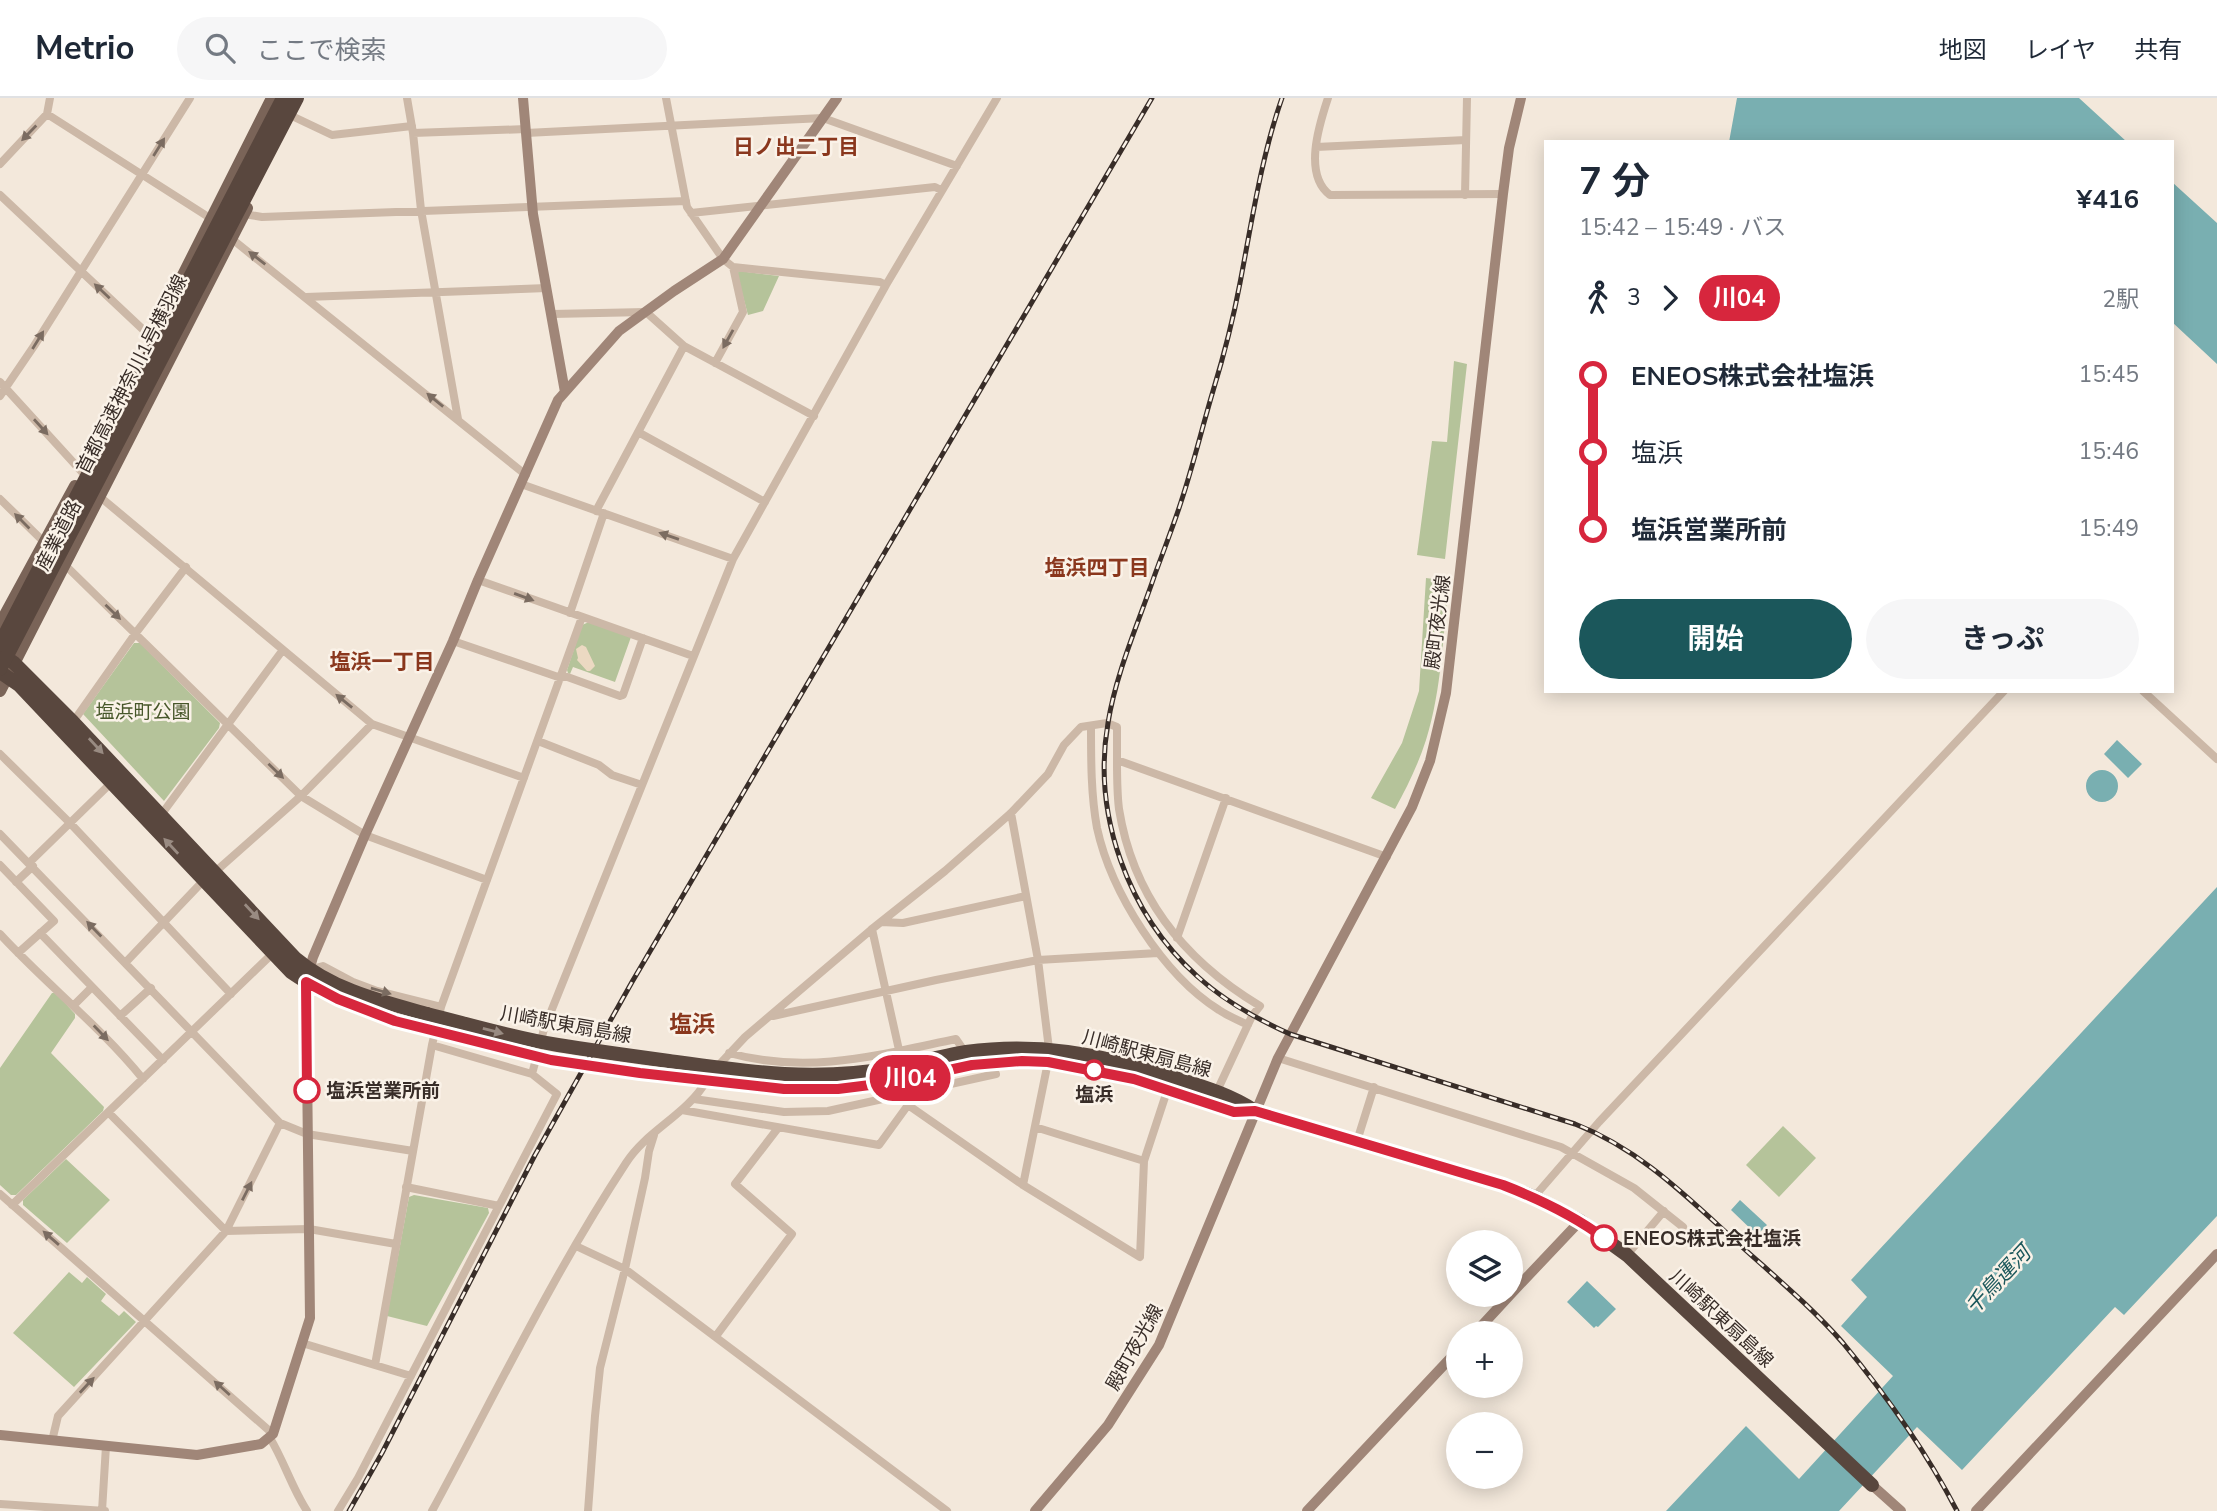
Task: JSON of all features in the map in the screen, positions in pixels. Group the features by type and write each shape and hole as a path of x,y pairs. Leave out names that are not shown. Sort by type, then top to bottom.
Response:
{"highway":[{"name":"首都高速神奈川1号横羽線","path":"0,644 283,98"},
{"name":"首都高速神奈川1号横羽線","path":"2,673 296,98"},
{"name":"川崎駅東扇島線","path":"0,653 14,663 73,722 161,815 291,972 307,976 370,1012 425,1021 551,1060 784,1089 902,1087 972,1065 1049,1056 1094,1055 1217,1091 1239,1100 1255,1111 1503,1185 1534,1197 1580,1221 1627,1255 1872,1485"},
{"name":"川崎駅東扇島線","path":"2,673 19,685 112,782 286,950 307,976"},
{"name":"川崎駅東扇島線","path":"902,1087 965,1052 1008,1049 1049,1056 1114,1074 1234,1112 1255,1111"}],"main road":[{"name":"産業道路","path":"0,624 152,338 272,98"},
{"name":"産業道路","path":"0,691 2,673 14,663 304,98"}],"street":[{"path":"0,164 47,114 50,98"},
{"path":"0,396 3,385 81,271 190,98"},
{"path":"407,98 421,210 458,419"},
{"path":"523,98 533,207 565,392"},
{"path":"666,98 686,201 691,214 723,259 733,267 880,282 886,285"},
{"path":"0,1435 201,1454 261,1444 271,1436 310,1318 307,976 405,736 453,641 558,400 611,338 723,259 837,98"},
{"path":"532,1074 544,1029 733,559 886,285 997,98"},
{"path":"1328,98 1318,127 1316,147 1317,176 1323,189 1330,195 1503,194"},
{"path":"1465,195 1467,98"},
{"name":"殿町夜光線","path":"1035,1511 1108,1425 1159,1345 1278,1058 1387,856 1422,783 1442,714 1449,667 1503,194 1509,148 1521,98"},
{"path":"47,114 210,218 232,239 458,419 523,480 600,512 733,559"},
{"path":"294,117 332,135 412,130 526,131 672,127 823,118 957,166"},
{"path":"1316,147 1466,140"},
{"path":"691,214 935,187 941,190"},
{"path":"0,195 152,338"},
{"path":"244,214 262,217 686,201"},
{"path":"715,363 743,312 733,267"},
{"path":"306,297 547,288"},
{"path":"552,314 646,312 684,346 814,416"},
{"path":"570,613 600,512 638,432 684,346"},
{"path":"3,385 82,472"},
{"path":"638,432 765,502"},
{"path":"99,496 372,724 524,779"},
{"path":"0,499 44,542"},
{"path":"64,564 301,796 365,835 487,880"},
{"path":"73,722 186,567"},
{"path":"478,580 694,656"},
{"path":"375,1365 441,1007 582,617"},
{"path":"453,641 622,695 643,638"},
{"path":"161,815 282,651"},
{"path":"1534,1197 1571,1153 2002,693"},
{"path":"2145,693 2217,759"},
{"path":"432,1511 576,1246 638,1145 694,1099 729,1053 1011,813 1048,774 1064,745 1082,727 1107,723 1117,727 1119,806 1129,852 1149,897 1177,938 1211,973 1259,1006 1217,1091"},
{"path":"126,962 209,876 301,796 372,724"},
{"path":"1091,727 1094,806 1104,852 1118,887 1158,953 1201,996 1219,1010 1248,1025"},
{"path":"538,741 600,765 612,775 642,785"},
{"path":"0,754 70,823 231,994"},
{"path":"1117,760 1387,856"},
{"path":"16,882 112,782"},
{"path":"1177,938 1226,798"},
{"path":"1011,813 1038,960 1049,1056 1023,1185"},
{"path":"0,834 280,1124 307,1134 413,1152"},
{"path":"0,865 54,921 18,953"},
{"path":"881,922 902,923 1026,896"},
{"path":"872,929 900,1050"},
{"path":"40,933 163,1060"},
{"path":"0,934 74,1005 143,1079"},
{"path":"12,1205 273,953"},
{"path":"770,1017 1038,960 1158,953"},
{"path":"307,976 323,966 377,991 441,1007"},
{"path":"74,1005 92,987"},
{"path":"120,1016 151,988"},
{"path":"729,1053 768,1061 831,1062 867,1058 956,1039 965,1052"},
{"path":"338,1511 358,1478 557,1094 532,1074 432,1045"},
{"path":"1278,1058 1561,1147 1634,1188 1684,1227"},
{"path":"694,1099 785,1112 828,1111 996,1074"},
{"path":"682,1110 879,1145 902,1087 1023,1185 1140,1257 1144,1161 1167,1091"},
{"path":"1357,1142 1374,1087"},
{"path":"108,1113 226,1231 309,1229 396,1244"},
{"path":"52,1441 58,1416 226,1231 280,1124"},
{"path":"716,1336 792,1234 735,1184 778,1128"},
{"path":"1035,1128 1144,1161"},
{"path":"588,1511 600,1368 655,1132"},
{"path":"406,1187 499,1206"},
{"path":"0,1194 145,1320 271,1436 307,1511"},
{"path":"1627,1255 1664,1211"},
{"path":"1523,1281 1580,1221"},
{"path":"576,1246 625,1269 947,1511"},
{"path":"1976,1511 2217,1254"},
{"path":"1486,1321 1499,1307"},
{"path":"302,1343 411,1376"},
{"path":"1307,1511 1446,1363"},
{"path":"0,1504 103,1511 106,1446"},
{"name":"川崎駅東扇島線","path":"1872,1485 1901,1511"}],"green space":[{"path":"739,271 779,276 763,311 748,315 737,274"},
{"path":"1454,361 1467,364 1445,559 1417,555 1432,441 1447,442"},
{"path":"1426,578 1449,581 1439,681 1423,749 1395,809 1371,798 1402,743 1419,691"},
{"path":"589,622 631,637 615,682 573,667 570,674 568,673 582,625"},
{"name":"塩浜町公園","path":"134,643 140,643 220,723 219,728 164,801 83,714"},
{"path":"52,993 56,993 75,1014 75,1018 51,1053 104,1107 103,1111 16,1195 11,1195 0,1185 0,1068"},
{"path":"1783,1126 1816,1158 1779,1197 1746,1165"},
{"path":"66,1159 110,1200 67,1243 23,1205 23,1200"},
{"path":"414,1195 488,1208 489,1213 427,1326 387,1316 409,1197"},
{"path":"69,1272 82,1283 87,1277 106,1294 101,1301 119,1316 124,1311 136,1322 74,1387 13,1333"}],"shaded area":[{"path":"582,645 586,647 595,666 590,671 577,660 576,649"}],"water":[{"path":"1737,98 2079,98 2125,140 1729,140"},
{"path":"2174,184 2217,223 2217,364 2174,324"},
{"path":"2117,740 2142,764 2128,778 2104,754"},
{"path":"2102,770 2114,774 2118,786 2114,798 2102,802 2090,798 2086,786 2090,774"},
{"name":"千鳥運河","path":"2217,887 2217,1216 2124,1315 2115,1307 1962,1470 1917,1427 1839,1511 1666,1511 1746,1426 1799,1479 1893,1376 1841,1326 1867,1297 1851,1280"},
{"path":"1740,1200 1767,1225 1757,1235 1731,1210"},
{"path":"1587,1281 1616,1309 1594,1328 1567,1302"}],"railway":[{"path":"349,1511 382,1453 535,1155 632,982 1152,98"},
{"path":"1282,98 1263,167 1221,364 1190,475 1122,667 1108,723 1104,757 1105,792 1111,827 1134,893 1173,951 1197,976 1253,1016 1290,1034 1575,1124 1619,1146 1658,1173 1788,1288 1843,1343 1905,1424 1957,1511"}],"bus line":[{"name":"川04","path":"307,1090 306,982 338,999 395,1021 551,1060 784,1089 868,1086 992,1062 1048,1062 1134,1079 1234,1112 1255,1111 1503,1185 1534,1197 1580,1221 1604,1238"}],"place":[{"name":"塩浜","path":"1094,1070"},
{"name":"塩浜営業所前","path":"307,1090"},
{"name":"ENEOS株式会社塩浜","path":"1604,1238"}],"district":[{"name":"日ノ出二丁目","path":"796,147"},
{"name":"塩浜四丁目","path":"1097,568"},
{"name":"塩浜一丁目","path":"382,662"},
{"name":"塩浜","path":"692,1024"}]}
